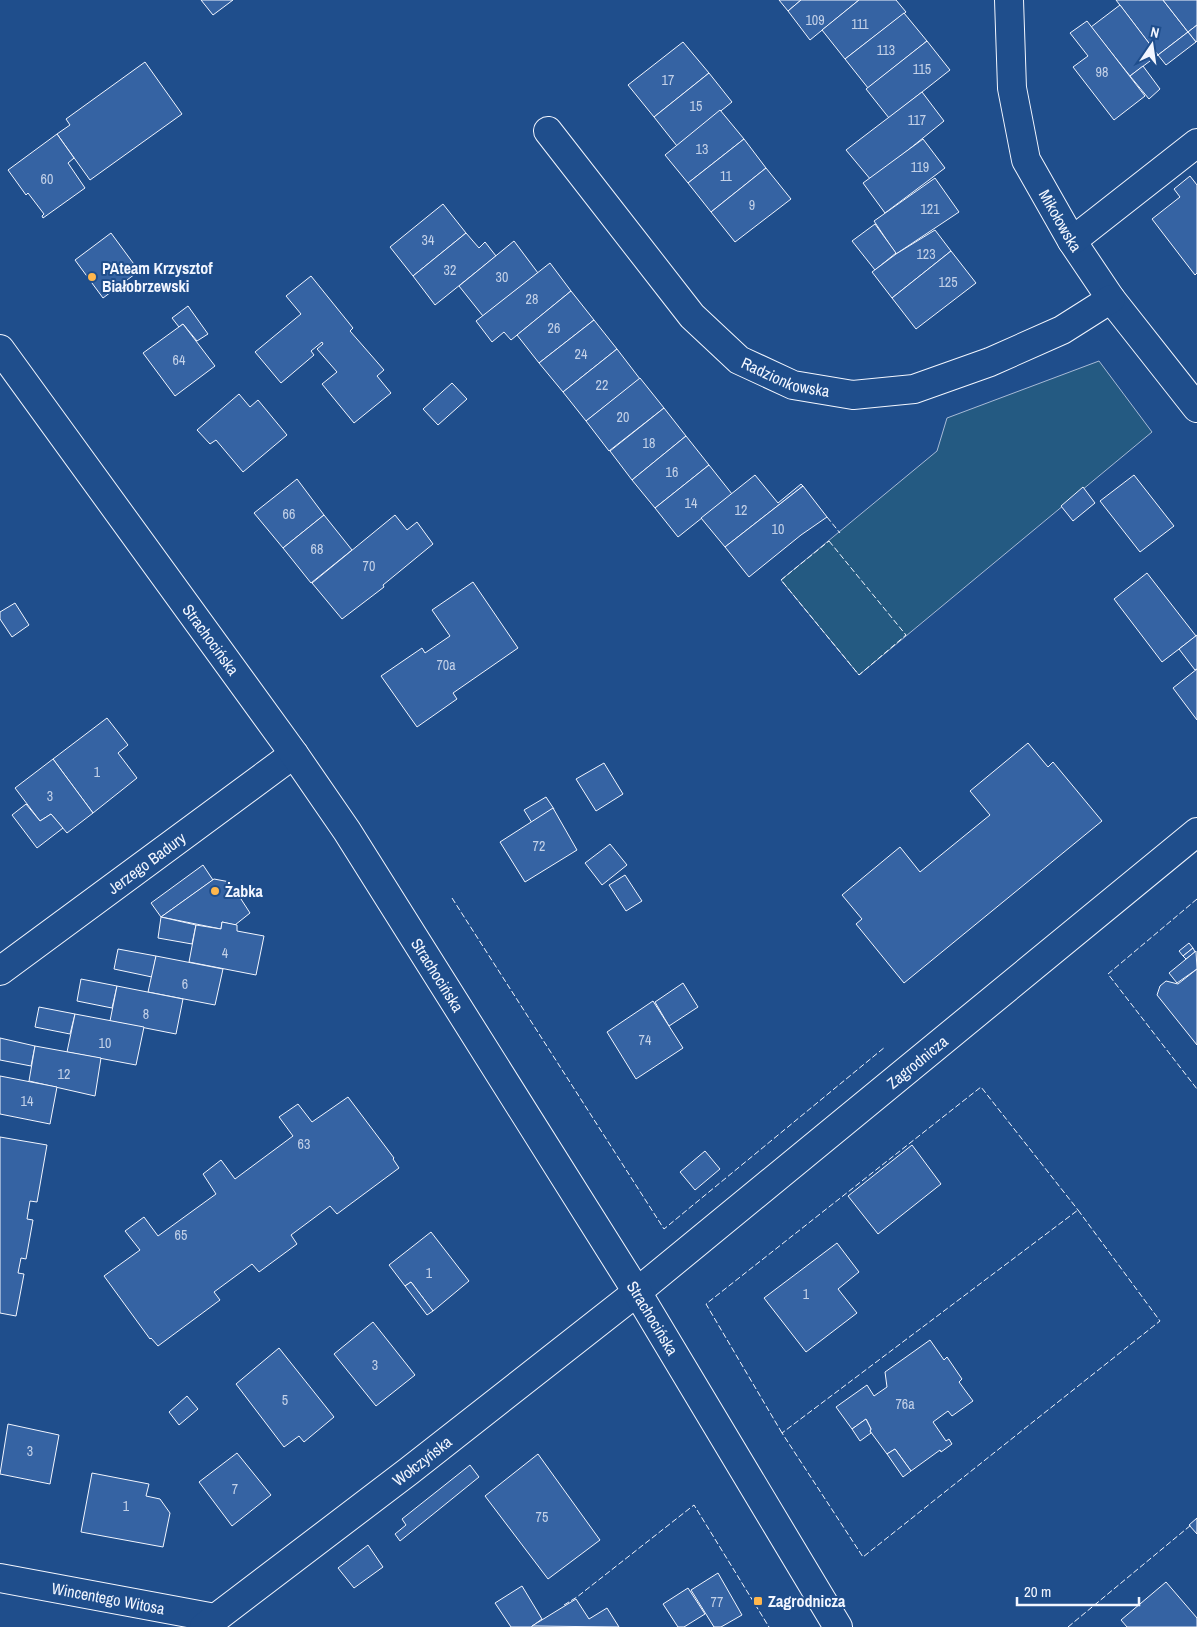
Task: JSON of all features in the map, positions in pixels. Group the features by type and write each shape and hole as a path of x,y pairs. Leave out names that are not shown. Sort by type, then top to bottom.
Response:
{"street":[{"name":"Mikołowska","path":"1009,0 1012,88 1026,160 1072,241 1111,299 1197,408"},
{"name":"Radzionkowska","path":"548,131 692,316 739,360 792,385 853,395 914,389 990,362 1062,330 1111,299"},
{"path":"1072,241 1197,143"},
{"name":"Strachocińska","path":"0,348 294,754 347,831 637,1292 838,1627"},
{"name":"Jerzego Badury","path":"2,966 294,754"},
{"name":"Zagrodnicza","path":"637,1292 1197,832"},
{"name":"Wołczyńska","path":"210,1623 409,1471 637,1292"},
{"name":"Wincentego Witosa","path":"0,1578 210,1623"}],"shaded area":[{"path":"1099,361 1152,432 859,675 781,580 937,451 947,418"}],"building":[{"path":"201,0 233,0 213,15"},
{"path":"779,0 801,0 788,11"},
{"path":"801,0 859,0 810,40 788,11"},
{"path":"859,0 896,0 906,12 845,59 822,30"},
{"path":"1116,0 1163,0 1188,32 1158,55"},
{"path":"1163,0 1197,0 1197,25 1188,32"},
{"path":"1120,5 1158,55 1130,76 1091,27"},
{"path":"904,13 927,41 868,88 845,59"},
{"path":"1087,21 1145,96 1114,120 1073,67 1088,56 1070,33"},
{"path":"1197,25 1197,41 1196,42 1188,32"},
{"path":"1188,32 1196,42 1166,65 1158,55"},
{"path":"927,41 950,70 889,118 866,89"},
{"path":"683,42 709,73 654,117 628,85"},
{"path":"145,62 182,114 90,180 57,134 70,125 66,119"},
{"path":"1143,66 1160,89 1149,99 1130,76"},
{"path":"709,73 732,102 677,146 654,117"},
{"path":"922,92 944,121 871,180 846,150"},
{"path":"720,110 744,139 688,183 665,155"},
{"path":"57,134 74,158 68,163 85,188 43,218 44,214 28,193 26,195 8,170"},
{"path":"744,139 766,168 711,212 688,183"},
{"path":"923,139 945,168 885,213 863,183"},
{"path":"766,168 791,199 735,242 711,212"},
{"path":"1190,176 1197,185 1197,273 1195,275 1152,219 1180,197 1174,189"},
{"path":"935,178 959,212 896,254 874,221"},
{"path":"443,204 466,233 413,276 390,247"},
{"path":"875,224 896,253 875,270 852,241"},
{"path":"935,230 951,251 892,298 872,272 896,254"},
{"path":"111,233 139,271 103,298 75,260"},
{"path":"466,233 479,248 485,242 496,256 435,305 413,276"},
{"path":"514,241 538,273 483,316 459,286"},
{"path":"951,251 976,283 916,329 892,298"},
{"path":"550,263 571,291 511,340 504,332 492,342 476,321"},
{"path":"311,276 353,328 350,331 384,370 377,376 391,393 354,423 322,384 337,372 317,349 323,344 322,342 311,351 314,355 281,383 255,352 301,314 286,296"},
{"path":"571,291 594,320 539,363 517,335"},
{"path":"188,306 208,334 197,341 183,324 179,327 172,318"},
{"path":"594,320 617,349 563,392 539,363"},
{"path":"183,324 215,366 175,396 143,353"},
{"path":"617,349 640,379 586,421 563,392"},
{"path":"640,378 664,408 609,451 586,421"},
{"path":"452,383 467,399 438,425 423,409"},
{"path":"239,394 250,407 258,400 287,435 243,472 216,440 210,444 197,430"},
{"path":"664,408 686,436 632,480 610,451"},
{"path":"686,436 709,465 655,508 632,480"},
{"path":"709,465 732,494 678,537 655,508"},
{"path":"755,475 778,503 801,484 803,486 725,547 701,518"},
{"path":"1134,475 1174,526 1140,552 1100,501"},
{"path":"297,479 324,515 283,548 254,513"},
{"path":"803,486 827,517 801,535 749,577 725,547"},
{"path":"1083,487 1095,503 1073,521 1061,506"},
{"path":"324,515 352,550 311,583 283,548"},
{"path":"395,515 407,530 417,522 433,544 383,585 384,587 342,619 312,583"},
{"path":"1147,573 1196,636 1162,662 1114,599"},
{"path":"473,582 518,648 453,693 457,699 417,727 381,676 422,648 425,653 450,636 432,610"},
{"path":"15,603 29,625 12,637 0,619 0,612"},
{"path":"1197,635 1197,669 1195,670 1179,649"},
{"path":"1197,669 1197,720 1173,688"},
{"path":"107,718 128,745 118,753 137,778 93,813 53,759"},
{"path":"1028,743 1048,767 1053,762 1102,821 904,983 856,924 862,919 842,895 900,847 920,872 990,815 970,791"},
{"path":"53,759 93,813 67,833 51,814 40,821 15,788"},
{"path":"604,763 623,794 596,811 576,779"},
{"path":"546,797 554,809 532,823 524,810"},
{"path":"26,804 40,821 51,814 63,828 37,848 12,815"},
{"path":"553,808 577,850 525,882 500,842"},
{"path":"610,844 627,865 602,885 585,863"},
{"path":"203,865 213,880 161,917 151,903"},
{"path":"625,875 642,901 626,911 609,885"},
{"path":"214,879 230,882 250,913 235,925 222,922 221,929 161,917"},
{"path":"161,917 196,925 192,944 158,938"},
{"path":"222,922 237,925 237,931 264,936 256,975 189,962 196,925 221,929"},
{"path":"1189,943 1193,948 1183,956 1179,951"},
{"path":"1193,948 1195,952 1186,959 1183,956"},
{"path":"118,949 156,956 152,977 114,969"},
{"path":"1196,951 1197,969 1177,983 1169,973"},
{"path":"156,956 223,969 215,1005 148,992"},
{"path":"1197,969 1197,1045 1157,995 1160,986 1166,981 1178,984"},
{"path":"81,979 117,986 112,1008 77,1001"},
{"path":"683,983 698,1007 669,1026 655,1002"},
{"path":"117,986 183,999 176,1034 110,1021"},
{"path":"653,1001 683,1048 636,1079 607,1032"},
{"path":"39,1007 75,1014 70,1034 35,1027"},
{"path":"75,1014 144,1027 136,1065 67,1052"},
{"path":"0,1038 35,1046 31,1066 0,1060"},
{"path":"35,1046 101,1058 95,1096 29,1081"},
{"path":"0,1076 57,1087 50,1124 0,1114"},
{"path":"348,1097 394,1158 399,1168 337,1214 330,1206 291,1235 297,1244 259,1272 252,1264 214,1292 220,1300 158,1346 150,1339 104,1276 140,1250 125,1231 144,1217 158,1236 216,1194 203,1174 221,1160 235,1179 293,1136 279,1117 298,1104 312,1122"},
{"path":"0,1137 47,1145 37,1202 30,1201 27,1219 33,1220 26,1259 21,1258 18,1273 24,1274 16,1316 0,1313"},
{"path":"912,1145 941,1184 878,1234 848,1196"},
{"path":"705,1151 720,1169 695,1190 680,1172"},
{"path":"431,1232 469,1281 433,1311 411,1282 405,1286 389,1265"},
{"path":"837,1243 859,1272 838,1289 857,1313 806,1352 764,1298"},
{"path":"411,1282 433,1311 427,1315 405,1286"},
{"path":"373,1322 415,1375 376,1406 334,1354"},
{"path":"930,1340 944,1360 947,1357 962,1379 959,1382 973,1401 952,1416 948,1411 933,1422 946,1441 949,1439 952,1444 941,1452 940,1450 911,1471 895,1449 887,1454 870,1431 871,1429 866,1419 852,1429 836,1407 867,1385 874,1396 887,1387 885,1372"},
{"path":"279,1348 334,1417 304,1442 299,1436 284,1447 236,1384"},
{"path":"187,1396 198,1409 179,1425 169,1412"},
{"path":"866,1419 871,1433 860,1441 852,1429"},
{"path":"8,1424 59,1435 50,1484 0,1474"},
{"path":"895,1449 911,1471 903,1477 887,1454"},
{"path":"237,1453 271,1495 232,1526 199,1482"},
{"path":"538,1454 600,1540 548,1579 485,1496"},
{"path":"470,1465 479,1477 400,1541 395,1534 406,1525 402,1519"},
{"path":"92,1473 149,1484 146,1496 160,1499 170,1513 163,1547 81,1532"},
{"path":"1197,1518 1197,1534 1189,1525"},
{"path":"368,1545 383,1567 354,1588 338,1568"},
{"path":"718,1573 742,1615 721,1627 714,1627 691,1590"},
{"path":"1166,1582 1197,1618 1197,1627 1127,1627 1121,1620"},
{"path":"522,1586 542,1619 531,1627 511,1627 495,1603"},
{"path":"688,1588 705,1614 684,1627 678,1627 663,1604"},
{"path":"576,1599 589,1619 607,1608 619,1627 532,1626"}],"fence":[{"path":"827,517 840,533"},
{"path":"829,541 906,635 859,675 781,580 829,541"},
{"path":"452,898 664,1229 885,1047"},
{"path":"1197,899 1108,974 1197,1089"},
{"path":"782,1433 706,1304 981,1087 1078,1210"},
{"path":"1078,1210 1160,1321 863,1557 782,1433 1078,1210"},
{"path":"564,1605 577,1597 694,1505 769,1627"},
{"path":"1068,1627 1191,1525"}],"place":[{"name":"PAteam Krzysztof Białobrzewski","path":"92,277"},
{"name":"Żabka","path":"215,891"},
{"name":"Zagrodnicza","path":"758,1601"}]}
